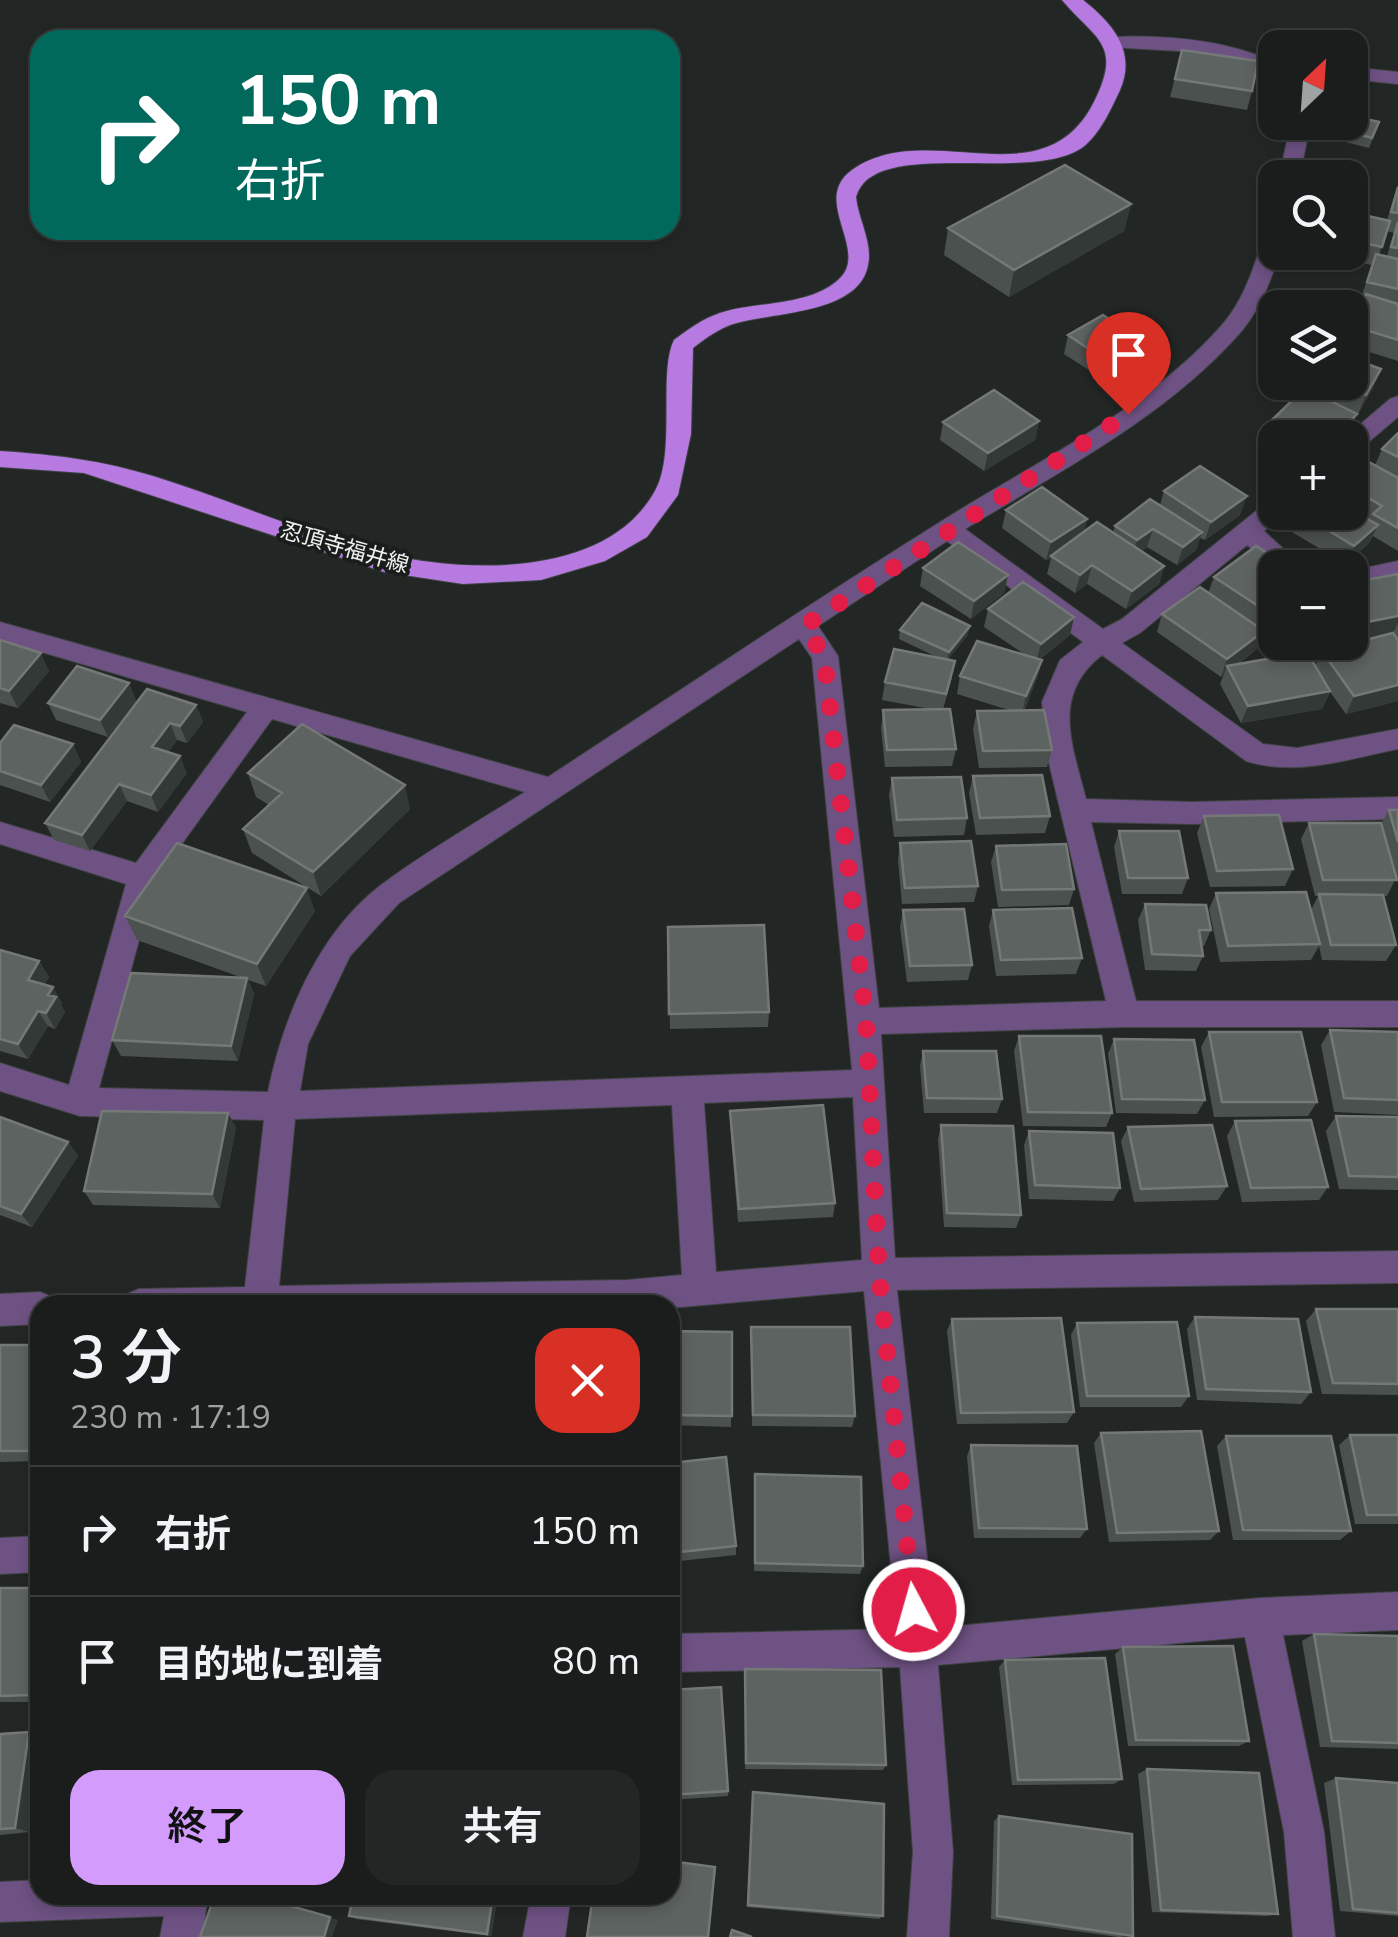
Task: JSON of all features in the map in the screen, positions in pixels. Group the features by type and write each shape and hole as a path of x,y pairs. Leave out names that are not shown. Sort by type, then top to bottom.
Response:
{"main road":[{"path":"1072,0 1115,43"},
{"name":"忍頂寺福井線","path":"0,459 84,465 384,563 463,575 541,571 596,555 638,531 669,490 679,434 682,344 716,322 831,294 854,276 860,249 848,222 844,198 855,177 885,161 1038,156 1073,145 1094,120 1118,72 1115,43"}],"street":[{"path":"1115,43 1152,40 1258,60"},
{"path":"1368,75 1398,78"},
{"path":"261,1295 280,1106 293,1044 338,948 389,895 947,530 1090,442 1186,373 1233,327 1264,270"},
{"path":"1368,430 1398,404"},
{"path":"1124,1014 1062,759 1055,702 1070,667 1101,642 1130,626 1258,523"},
{"path":"947,530 1256,754 1296,759 1398,739"},
{"path":"1248,532 1270,550"},
{"path":"1368,576 1398,570"},
{"path":"804,626 824,656 866,1021 879,1274 918,1648 932,1852 928,1937"},
{"path":"0,632 550,788"},
{"path":"80,1102 142,876 267,705"},
{"path":"1074,810 1192,813 1398,808"},
{"path":"0,833 142,876"},
{"path":"866,1021 1124,1014 1398,1014"},
{"path":"0,1077 80,1102 280,1106 869,1083"},
{"path":"687,1090 700,1289"},
{"path":"637,1295 879,1274 1398,1267"},
{"path":"0,1310 30,1308"},
{"path":"0,1556 30,1554"},
{"path":"680,1653 918,1648 1260,1617 1398,1611"},
{"path":"1260,1617 1304,1832 1314,1937"},
{"path":"0,1902 30,1901"},
{"path":"181,1937 185,1905"},
{"path":"544,1937 549,1905"}],"building":[{"path":"1182,50 1258,61 1252,91 1175,79"},
{"path":"1368,120 1379,122 1372,138 1368,137"},
{"path":"1065,165 1131,204 1014,270 948,228"},
{"path":"1398,187 1398,213 1391,212"},
{"path":"1368,216 1390,221 1382,247 1368,244"},
{"path":"1398,222 1398,248 1391,247"},
{"path":"1376,254 1398,259 1398,289 1367,282"},
{"path":"1368,295 1398,304 1398,340 1368,331"},
{"path":"1103,315 1151,346 1116,367 1068,335"},
{"path":"1368,364 1381,369 1368,392"},
{"path":"994,390 1039,421 988,453 943,422"},
{"path":"1293,400 1329,400 1357,414 1351,420 1273,419"},
{"path":"1398,433 1398,457 1382,449"},
{"path":"1368,463 1398,478 1398,528 1373,514 1382,506 1368,498"},
{"path":"1200,466 1247,496 1211,522 1164,491"},
{"path":"1042,487 1087,519 1051,542 1006,510"},
{"path":"1150,499 1202,532 1183,547 1153,529 1137,540 1115,526"},
{"path":"1368,519 1378,525 1354,546 1328,530 1368,530"},
{"path":"1097,522 1164,566 1132,591 1092,565 1080,575 1051,556"},
{"path":"958,542 1008,575 974,601 923,568"},
{"path":"1256,546 1262,550 1258,550 1258,606 1214,577"},
{"path":"1398,574 1398,616 1368,622 1368,580"},
{"path":"1023,582 1074,617 1041,644 988,609"},
{"path":"1200,587 1258,627 1258,636 1227,659 1162,614"},
{"path":"922,603 970,626 949,652 900,630"},
{"path":"1393,633 1398,640 1398,685 1354,696 1328,660 1368,660 1368,639"},
{"path":"0,640 41,653 9,691 0,688"},
{"path":"977,641 1042,660 1026,696 960,676"},
{"path":"894,649 955,661 946,694 885,682"},
{"path":"1261,660 1312,660 1330,691 1248,706 1227,666"},
{"path":"77,666 129,683 100,720 48,703"},
{"path":"147,689 196,705 180,726 170,723 152,747 180,756 151,795 119,784 82,835 45,823"},
{"path":"950,709 956,749 887,750 883,710"},
{"path":"1044,710 1052,750 983,751 977,711"},
{"path":"302,724 405,785 313,872 243,829 282,793 248,773"},
{"path":"14,725 73,744 41,785 0,771 0,743"},
{"path":"1042,775 1050,816 980,818 973,776"},
{"path":"961,777 967,818 897,820 892,778"},
{"path":"1389,810 1398,810 1398,842"},
{"path":"1279,815 1293,869 1217,871 1204,816"},
{"path":"1309,823 1381,823 1397,880 1323,880"},
{"path":"1119,831 1179,831 1188,878 1128,878"},
{"path":"971,841 978,886 905,888 900,843"},
{"path":"177,843 307,888 257,964 125,916"},
{"path":"1066,844 1074,889 1002,890 996,846"},
{"path":"1306,892 1320,944 1228,946 1216,893"},
{"path":"1319,894 1383,895 1396,945 1331,945"},
{"path":"1145,904 1206,905 1211,930 1199,930 1203,956 1152,954"},
{"path":"1072,908 1082,958 1001,960 993,910"},
{"path":"964,909 972,965 910,966 903,910"},
{"path":"764,925 769,1012 669,1014 668,927"},
{"path":"0,950 39,961 28,980 53,987 48,995 56,997 46,1013 38,1011 18,1044 0,1039"},
{"path":"131,973 247,978 231,1046 112,1040"},
{"path":"1330,1030 1398,1032 1398,1100 1344,1098"},
{"path":"1209,1032 1301,1032 1317,1102 1222,1102"},
{"path":"1019,1036 1101,1036 1112,1113 1028,1112"},
{"path":"1114,1039 1194,1040 1205,1100 1122,1099"},
{"path":"923,1051 996,1051 1002,1099 927,1098"},
{"path":"823,1105 835,1203 739,1209 730,1111"},
{"path":"102,1111 228,1113 212,1194 84,1191"},
{"path":"1336,1116 1398,1117 1398,1177 1349,1176"},
{"path":"0,1117 68,1142 21,1214 0,1206"},
{"path":"1311,1120 1328,1187 1251,1188 1235,1121"},
{"path":"941,1125 1013,1126 1021,1215 947,1213"},
{"path":"1212,1125 1227,1186 1141,1189 1128,1127"},
{"path":"1029,1131 1113,1133 1120,1188 1035,1185"},
{"path":"1316,1309 1398,1309 1398,1384 1333,1383"},
{"path":"1195,1317 1298,1319 1311,1392 1206,1389"},
{"path":"1061,1318 1074,1412 961,1413 952,1319"},
{"path":"1177,1322 1189,1396 1087,1396 1077,1323"},
{"path":"751,1327 850,1327 855,1416 753,1415"},
{"path":"680,1331 732,1332 732,1416 680,1415"},
{"path":"0,1345 30,1345 30,1451 0,1451"},
{"path":"1201,1431 1219,1531 1117,1533 1101,1433"},
{"path":"1350,1435 1398,1435 1398,1515 1367,1515"},
{"path":"1226,1436 1331,1436 1351,1531 1243,1530"},
{"path":"971,1445 1077,1446 1087,1529 979,1528"},
{"path":"726,1457 736,1546 680,1552 680,1462"},
{"path":"755,1474 861,1477 863,1566 755,1563"},
{"path":"0,1588 30,1588 30,1695 0,1696"},
{"path":"1314,1634 1398,1636 1398,1743 1332,1741"},
{"path":"1233,1646 1249,1741 1136,1740 1123,1647"},
{"path":"1105,1658 1122,1779 1018,1780 1005,1660"},
{"path":"745,1669 881,1670 886,1765 746,1763"},
{"path":"721,1687 728,1791 680,1794 680,1689"},
{"path":"29,1732 15,1828 0,1829 0,1734"},
{"path":"1147,1769 1259,1773 1278,1914 1161,1910"},
{"path":"1336,1778 1398,1783 1398,1913 1353,1909"},
{"path":"753,1792 884,1804 883,1916 748,1905"},
{"path":"999,1816 1132,1834 1133,1936 997,1916"},
{"path":"680,1862 715,1867 708,1937 587,1937 592,1905 680,1905"},
{"path":"211,1905 287,1905 330,1917 324,1937 200,1937"},
{"path":"351,1905 491,1905 487,1934 349,1916"},
{"path":"732,1930 752,1937 730,1937"}],"route":[{"path":"914,1610 879,1274 866,1021 824,656 804,626 1128,414"}]}
